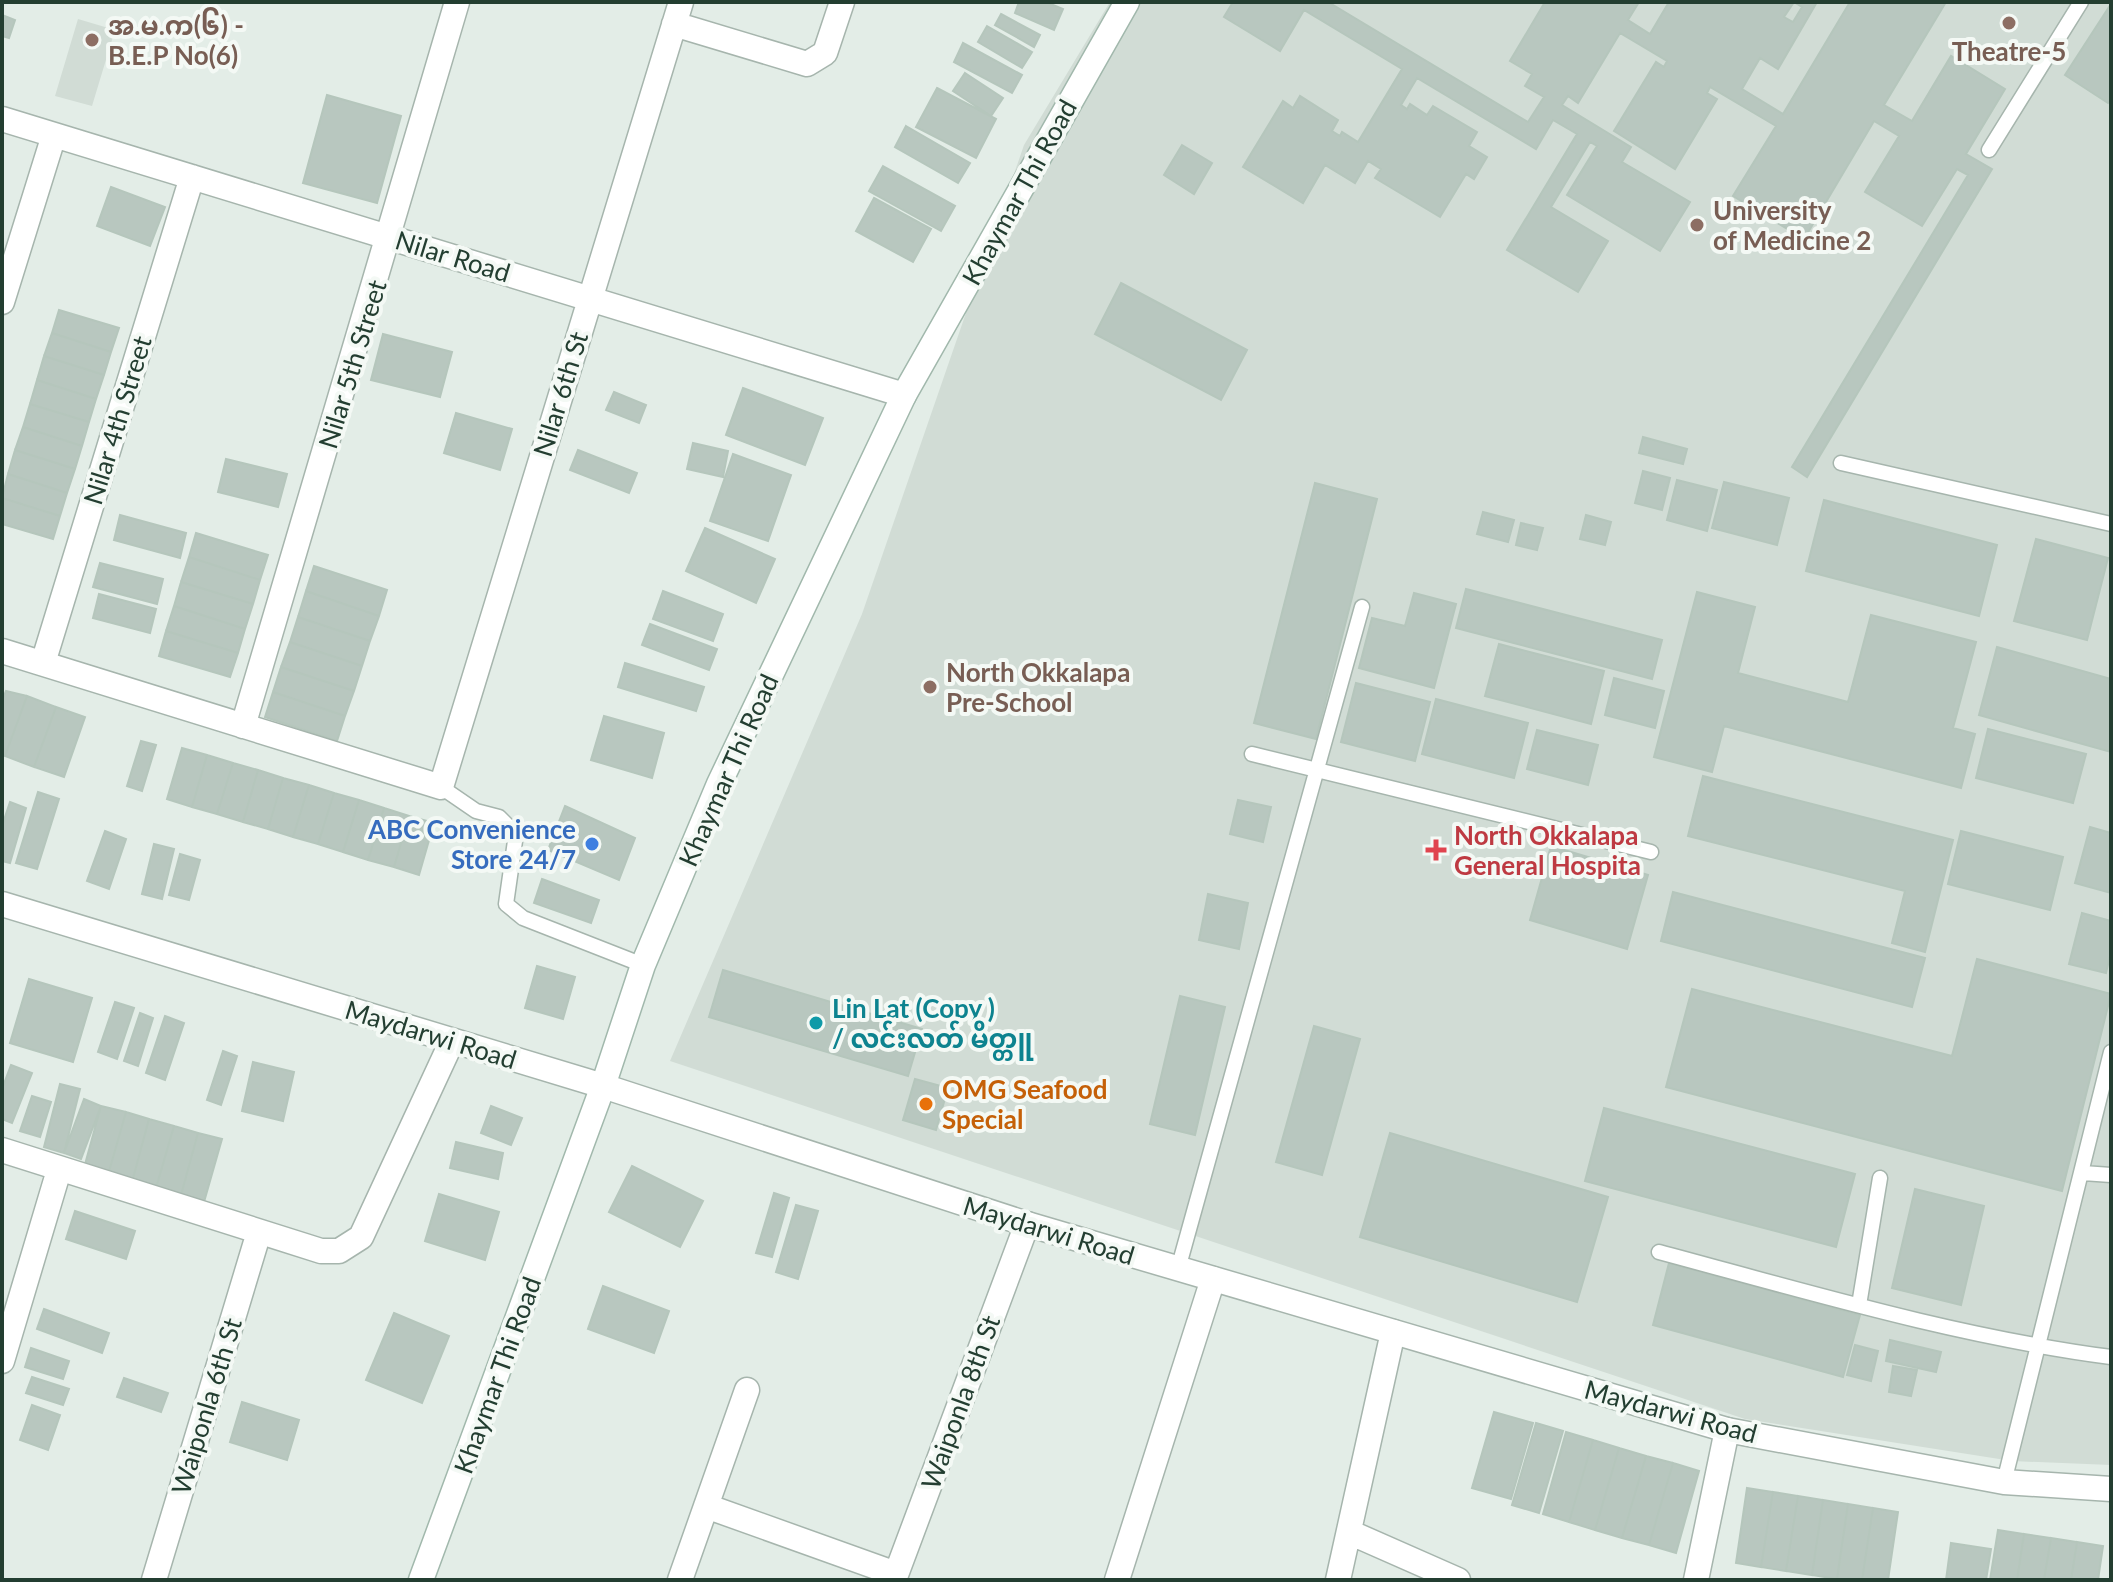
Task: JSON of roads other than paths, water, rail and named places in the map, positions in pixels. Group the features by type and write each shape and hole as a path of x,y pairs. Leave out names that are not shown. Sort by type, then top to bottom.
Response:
{"street":[{"name":"Nilar 5th Street","path":"243,726 457,2"},
{"path":"678,13 807,64 825,53 842,2"},
{"name":"Khaymar Thi Road","path":"421,1580 603,1086 643,965 719,784 904,395 1127,2"},
{"name":"Nilar 6th St","path":"441,787 678,13"},
{"name":"Nilar Road","path":"2,119 904,395"},
{"path":"2,302 54,135"},
{"name":"Nilar 4th Street","path":"43,663 192,177"},
{"path":"2,651 441,787"},
{"name":"Maydarwi Road","path":"2,904 603,1086 1027,1224 1727,1430 2004,1482 2111,1489"},
{"path":"2,1150 321,1251 339,1251 361,1237 452,1041"},
{"path":"2,1361 59,1170"},
{"name":"Waiponla 8th St","path":"895,1577 1027,1224"},
{"name":"Waiponla 6th St","path":"154,1580 259,1232"},
{"path":"1117,1580 1213,1279"},
{"path":"1338,1580 1393,1332"},
{"path":"680,1580 747,1390"},
{"path":"1696,1580 1727,1430"},
{"path":"706,1506 895,1577"},
{"path":"1349,1532 1458,1580"}],"lane":[{"path":"1989,150 2076,4"},
{"path":"1841,463 2111,524"},
{"path":"1178,1269 1314,769 1362,607"},
{"path":"1252,754 1651,852"},
{"path":"441,787 476,811 499,817 516,834 506,904 523,918 643,965"},
{"path":"2004,1482 2111,1052"},
{"path":"2083,1173 2111,1175"},
{"path":"1859,1305 1880,1178"},
{"path":"1659,1252 1859,1305 2038,1347 2111,1357"}],"place":[{"name":"Theatre-5","path":"2009,23"},
{"name":"အ.မ.က(၆) - B.E.P No(6)","path":"92,40"},
{"name":"University of Medicine 2","path":"1697,225"},
{"name":"North Okkalapa Pre-School","path":"930,687"},
{"name":"ABC Convenience Store 24/7","path":"592,844"},
{"name":"North Okkalapa General Hospita","path":"1436,850"},
{"name":"Lin Lat (Copy ) / လင်းလတ် မိတ္တူ","path":"816,1023"},
{"name":"OMG Seafood Special","path":"926,1104"}]}
